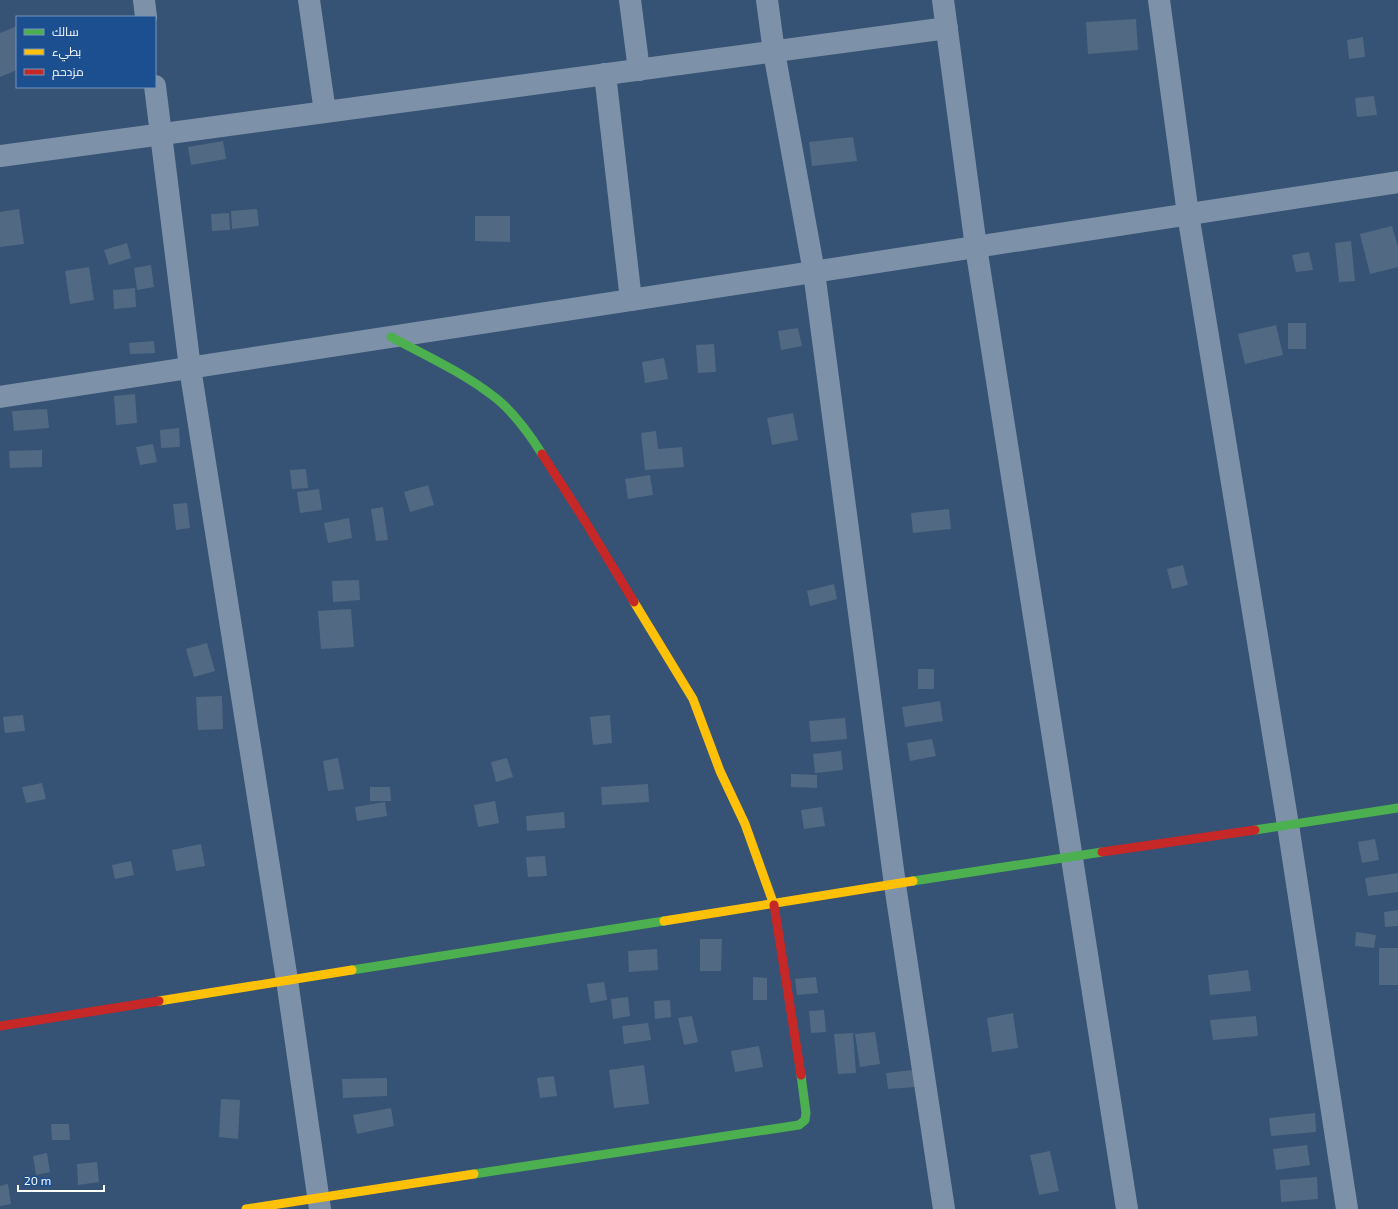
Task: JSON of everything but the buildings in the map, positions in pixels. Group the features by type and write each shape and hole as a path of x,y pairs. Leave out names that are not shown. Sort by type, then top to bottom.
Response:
{"street":[{"path":"144,0 146,16"},
{"path":"309,0 325,112"},
{"path":"630,0 639,70"},
{"path":"767,0 774,52 814,272 895,885 944,1209"},
{"path":"943,0 976,247 1126,1209"},
{"path":"1159,0 1188,214 1288,825 1347,1209"},
{"path":"0,156 946,28"},
{"path":"605,74 631,300"},
{"path":"155,88 190,368 287,980 320,1204"},
{"path":"0,397 1398,182"},
{"path":"246,1209 320,1204 799,1125 804,1122 806,1117 806,1108 774,903 745,824 720,771 693,699 585,521 527,431 498,400 466,378 391,337"},
{"path":"0,1026 1071,856 1398,808"}],"traffic: fast":[{"path":"391,337 472,381 497,399 510,411 542,454"},
{"path":"1255,830 1398,808"},
{"path":"913,881 1102,852"},
{"path":"352,970 664,921"},
{"path":"474,1174 799,1125 805,1120 806,1113 801,1075"}],"traffic: slow":[{"path":"634,602 693,699 720,771 745,824 774,905"},
{"path":"664,921 913,881"},
{"path":"159,1001 352,970"},
{"path":"246,1209 474,1174"}],"traffic: jam":[{"path":"542,454 634,602"},
{"path":"1102,852 1255,830"},
{"path":"774,905 801,1075"},
{"path":"0,1026 159,1001"}]}
